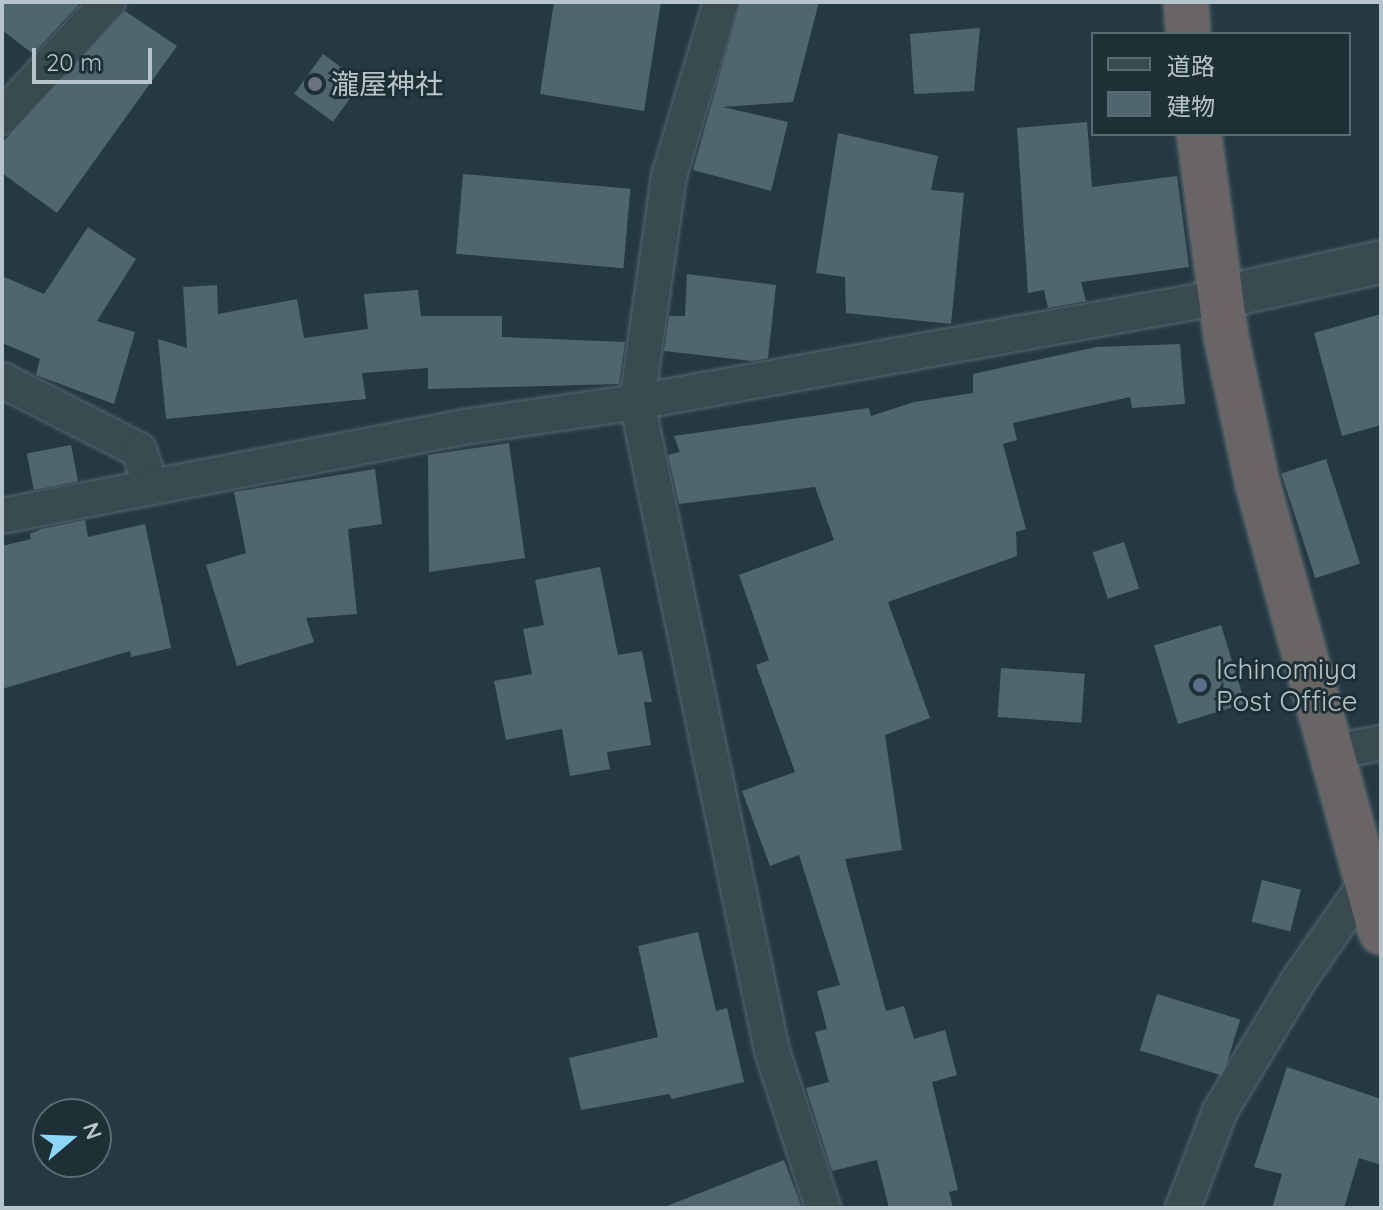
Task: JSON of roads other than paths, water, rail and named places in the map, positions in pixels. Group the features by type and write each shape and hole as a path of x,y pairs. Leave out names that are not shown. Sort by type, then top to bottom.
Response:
{"highway":[{"path":"1186,2 1188,32"},
{"path":"1199,136 1222,297 1257,482 1381,932"}],"street":[{"path":"2,117 108,2"},
{"path":"721,2 669,176 637,402 772,1051 823,1208"},
{"path":"2,516 464,427 637,402 1222,297 1381,262"},
{"path":"2,380 139,450 151,486"},
{"path":"1331,752 1381,743"},
{"path":"1183,1208 1220,1111 1298,981 1367,882"}],"place":[{"name":"瀧屋神社","path":"315,84"},
{"name":"Ichinomiya Post Office","path":"1200,685"}]}
